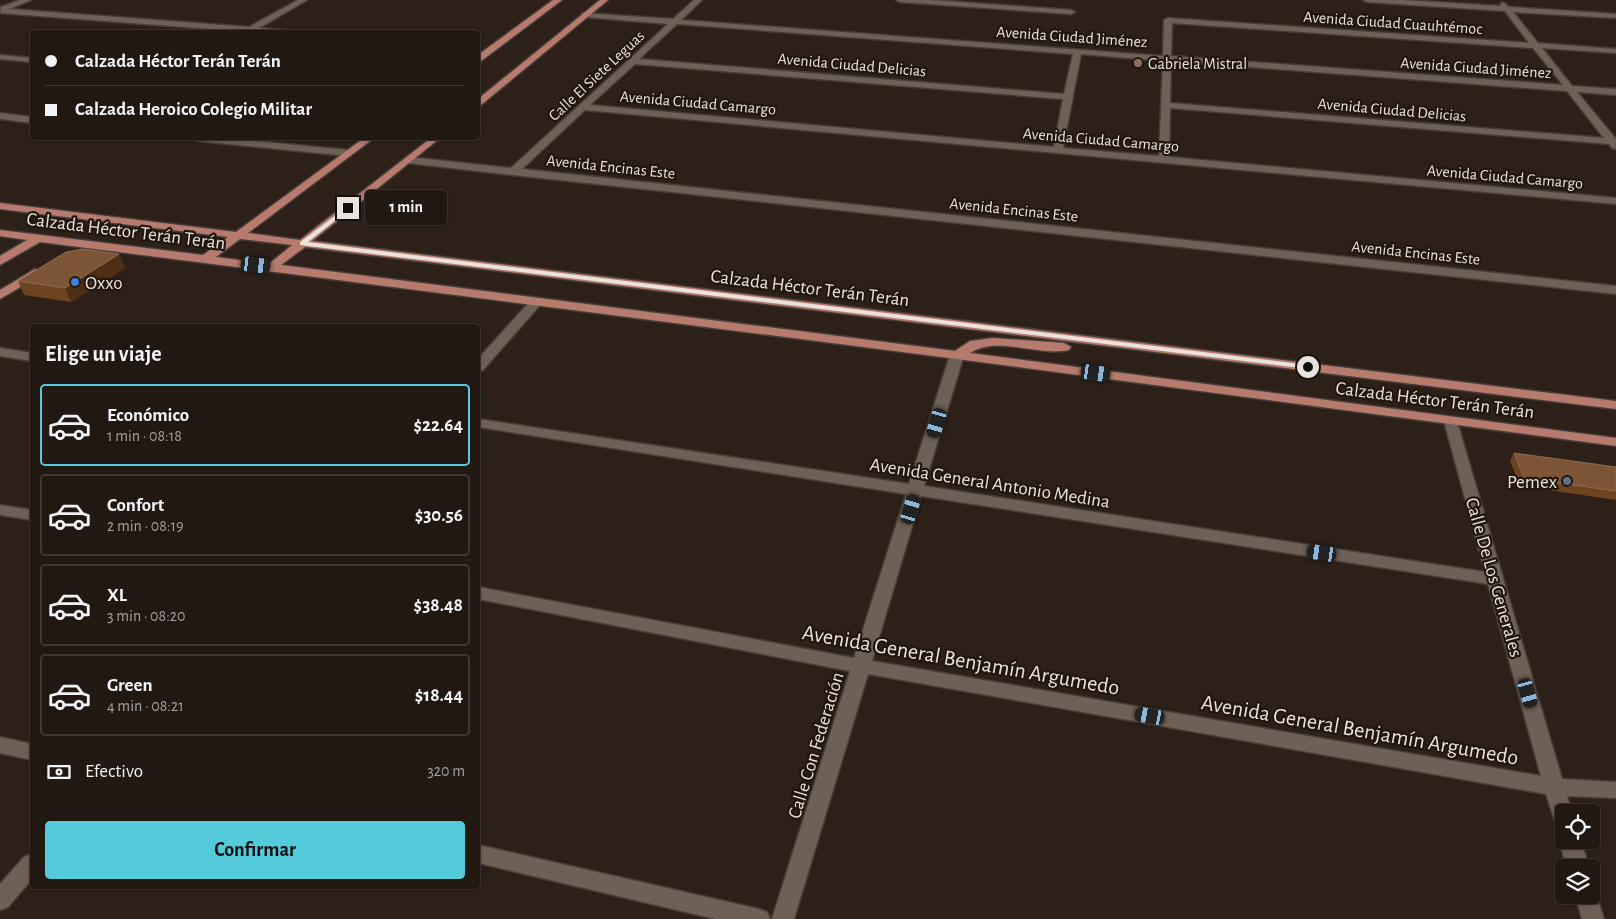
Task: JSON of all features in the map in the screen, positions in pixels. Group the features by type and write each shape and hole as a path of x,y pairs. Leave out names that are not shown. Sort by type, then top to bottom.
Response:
{"main road":[{"path":"480,58 558,0"},
{"path":"480,101 604,0"},
{"path":"206,259 366,140"},
{"path":"272,267 433,140"},
{"name":"Calzada Héctor Terán Terán","path":"0,206 1616,405"},
{"name":"Calzada Héctor Terán Terán","path":"0,233 957,355 1616,442"},
{"path":"0,261 38,238"},
{"path":"64,254 80,244"},
{"path":"0,295 48,264"},
{"path":"957,355 975,344 993,342 1138,354 1173,351"}],"street":[{"path":"0,11 27,0"},
{"path":"250,30 303,0"},
{"name":"Calle El Siete Leguas","path":"513,172 698,0"},
{"path":"900,0 1071,12"},
{"path":"1367,0 1616,16"},
{"path":"1500,0 1615,144"},
{"path":"0,11 236,30"},
{"name":"Avenida Ciudad Jiménez","path":"585,15 1616,92"},
{"name":"Avenida Ciudad Cuauhtémoc","path":"1167,58 1168,20 1616,51"},
{"path":"1058,150 1077,52"},
{"path":"0,57 30,60"},
{"path":"1164,160 1167,58"},
{"name":"Avenida Ciudad Delicias","path":"634,61 1068,97"},
{"name":"Avenida Ciudad Delicias","path":"1166,105 1615,144"},
{"name":"Avenida Ciudad Camargo","path":"584,107 1616,201"},
{"path":"0,116 30,120"},
{"path":"219,140 348,153"},
{"name":"Avenida Encinas Este","path":"408,160 1616,290"},
{"path":"480,364 536,302"},
{"path":"0,352 30,357"},
{"name":"Calle Con Federación","path":"783,919 957,355"},
{"name":"Calle De Los Generales","path":"1451,421 1559,804"},
{"name":"Avenida General Antonio Medina","path":"480,423 1496,579"},
{"path":"0,510 30,515"},
{"name":"Avenida General Benjamín Argumedo","path":"480,593 862,666 1554,788 1616,790"},
{"path":"0,745 30,752"},
{"path":"480,854 759,919"},
{"path":"0,900 30,866"},
{"path":"1589,904 1593,919"}],"building":[{"path":"83,249 119,254 65,288 18,281 66,252"},
{"name":"Pemex","path":"1514,453 1616,467 1616,491 1524,478"}],"place":[{"name":"Gabriela Mistral","path":"1138,63"},
{"name":"Oxxo","path":"75,282"},
{"name":"Pemex","path":"1567,481"}],"route":[{"path":"348,208 302,244 1308,367"}]}
